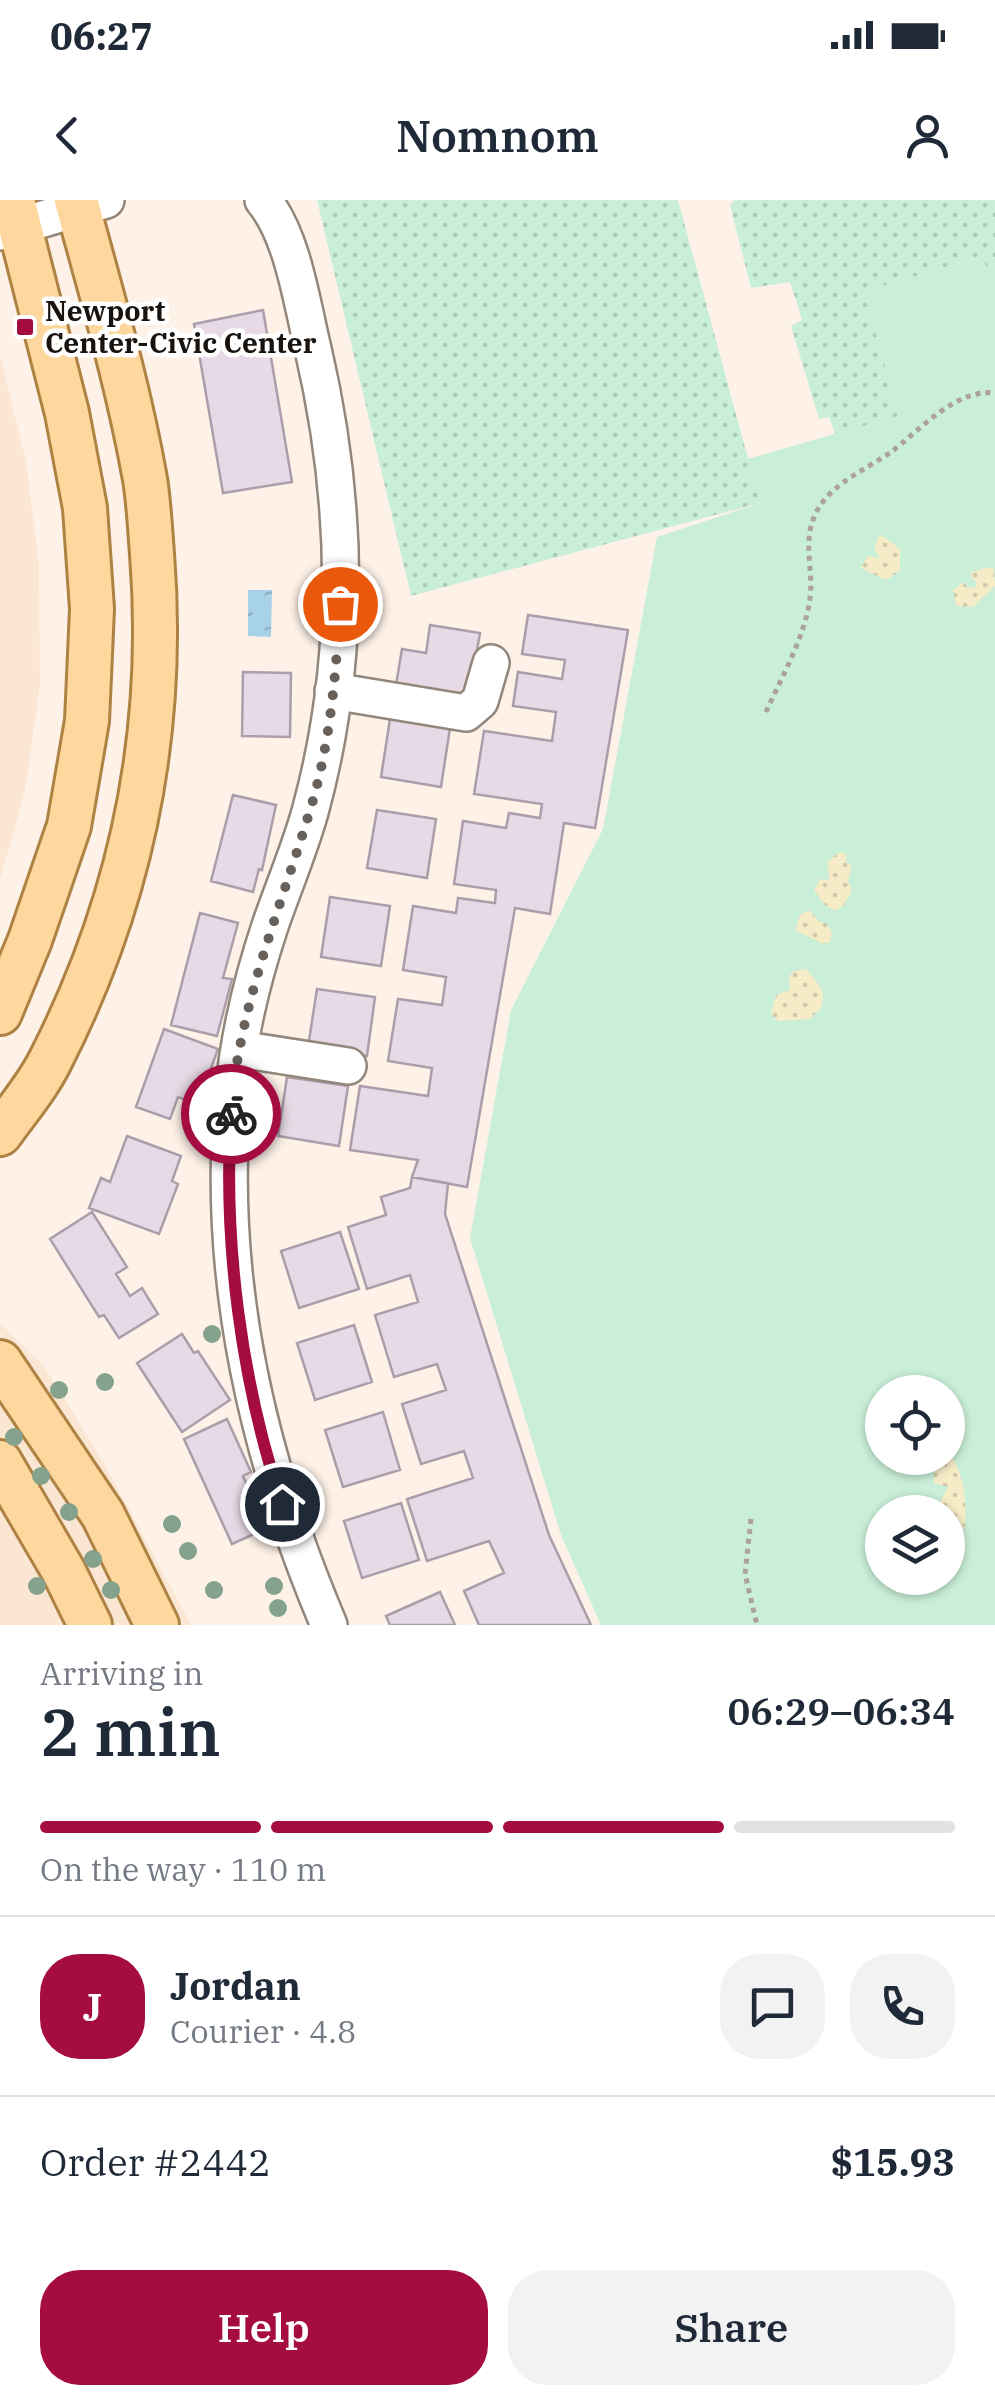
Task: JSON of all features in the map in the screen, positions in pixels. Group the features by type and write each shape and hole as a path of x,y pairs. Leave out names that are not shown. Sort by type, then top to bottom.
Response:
{"main road":[{"path":"0,1134 50,1062 113,911 136,824 153,724 156,604 146,483 87,203"},
{"path":"0,1012 30,940 69,826 88,721 92,609 85,508 67,413 11,219"},
{"path":"0,1362 103,1514 158,1625"},
{"path":"0,1462 90,1625"}],"street":[{"path":"264,200 276,215 297,282 336,465 342,556 326,742 309,815 268,932 239,1049 229,1153 238,1322 273,1478 329,1625"},
{"path":"11,219 87,203"},
{"path":"333,692 466,713 480,701 491,664"},
{"path":"239,1049 348,1066"}],"path":[{"path":"766,712 806,618 812,585 808,539 821,504 838,486 954,405 986,392 995,393"},
{"path":"751,1519 746,1574 757,1625"}],"shaded area":[{"path":"0,356 26,461 39,565 40,685 25,791 0,880"},
{"path":"0,1323 43,1365 104,1463 191,1625 0,1625"}],"green space":[{"path":"317,200 678,200 760,503 411,596"},
{"path":"735,200 995,200 995,270 989,272 982,257 864,291 898,416 835,434 829,417 819,419 791,326 802,320 790,282 751,288 730,205"},
{"path":"983,257 989,272 995,270 995,1625 601,1625 561,1535 470,1238 511,1010 603,829 657,537 760,503 747,459 897,416 864,291"}],"sand":[{"path":"880,534 900,549 900,571 886,580 861,568 868,556 880,558 874,548"},
{"path":"991,567 995,586 973,607 956,606 953,590 963,582 974,588 977,583 971,572"},
{"path":"840,852 846,854 846,862 852,866 848,881 852,891 835,911 814,890 820,879 829,880 828,861"},
{"path":"809,910 832,932 830,942 823,944 795,930 800,915"},
{"path":"806,969 822,991 821,1008 810,1019 778,1021 771,1014 776,995 790,990 789,976 794,971"},
{"path":"934,1475 960,1475 965,1495 944,1495 948,1487 934,1483"}],"water":[{"path":"248,590 272,590 271,637 248,636"}],"building":[{"path":"263,310 292,482 223,493 194,324"},
{"path":"528,615 628,630 595,828 564,823 550,914 515,908 467,1187 412,1177 418,1160 350,1150 360,1086 428,1096 432,1068 388,1061 398,999 442,1005 446,977 403,970 413,906 456,913 458,898 495,903 496,890 454,884 463,821 506,828 509,813 540,818 542,804 474,794 484,731 552,741 556,712 513,706 518,672 562,679 565,660 522,654"},
{"path":"430,625 480,633 475,661 477,698 396,685 402,649 426,653"},
{"path":"243,672 291,673 290,737 242,736"},
{"path":"390,719 450,728 441,787 381,777"},
{"path":"233,795 276,805 262,870 259,869 253,892 211,881"},
{"path":"377,810 436,819 427,878 367,868"},
{"path":"330,897 390,906 381,966 321,957"},
{"path":"200,913 238,923 223,978 232,979 217,1036 171,1025"},
{"path":"317,989 375,997 367,1056 308,1047"},
{"path":"164,1029 218,1049 198,1104 178,1097 170,1119 136,1107"},
{"path":"287,1077 348,1086 339,1146 278,1136"},
{"path":"127,1136 181,1156 172,1181 178,1184 159,1234 89,1208 101,1178 110,1182"},
{"path":"412,1177 448,1183 445,1214 549,1535 591,1625 479,1625 464,1591 504,1573 489,1541 427,1561 407,1499 473,1478 464,1451 421,1464 402,1404 446,1390 437,1364 394,1377 375,1315 418,1302 410,1275 367,1289 348,1227 386,1215 381,1197 410,1188"},
{"path":"92,1212 127,1267 116,1274 130,1296 142,1288 158,1314 119,1338 104,1315 99,1317 50,1239"},
{"path":"340,1232 359,1289 299,1308 281,1251"},
{"path":"354,1325 372,1382 315,1400 297,1343"},
{"path":"182,1334 230,1400 182,1432 137,1363"},
{"path":"383,1412 400,1470 343,1487 325,1430"},
{"path":"227,1419 251,1472 243,1476 267,1528 232,1544 184,1439"},
{"path":"401,1503 419,1560 362,1578 344,1521"},
{"path":"440,1592 455,1625 390,1625 386,1616"}],"way so far":[{"path":"231,1114 242,1032 268,932 309,815 326,742 340,604"}],"place":[{"name":"Newport Center-Civic Center","path":"25,327"}],"route":[{"path":"231,1114 229,1153 238,1322 254,1401 282,1504"}]}
